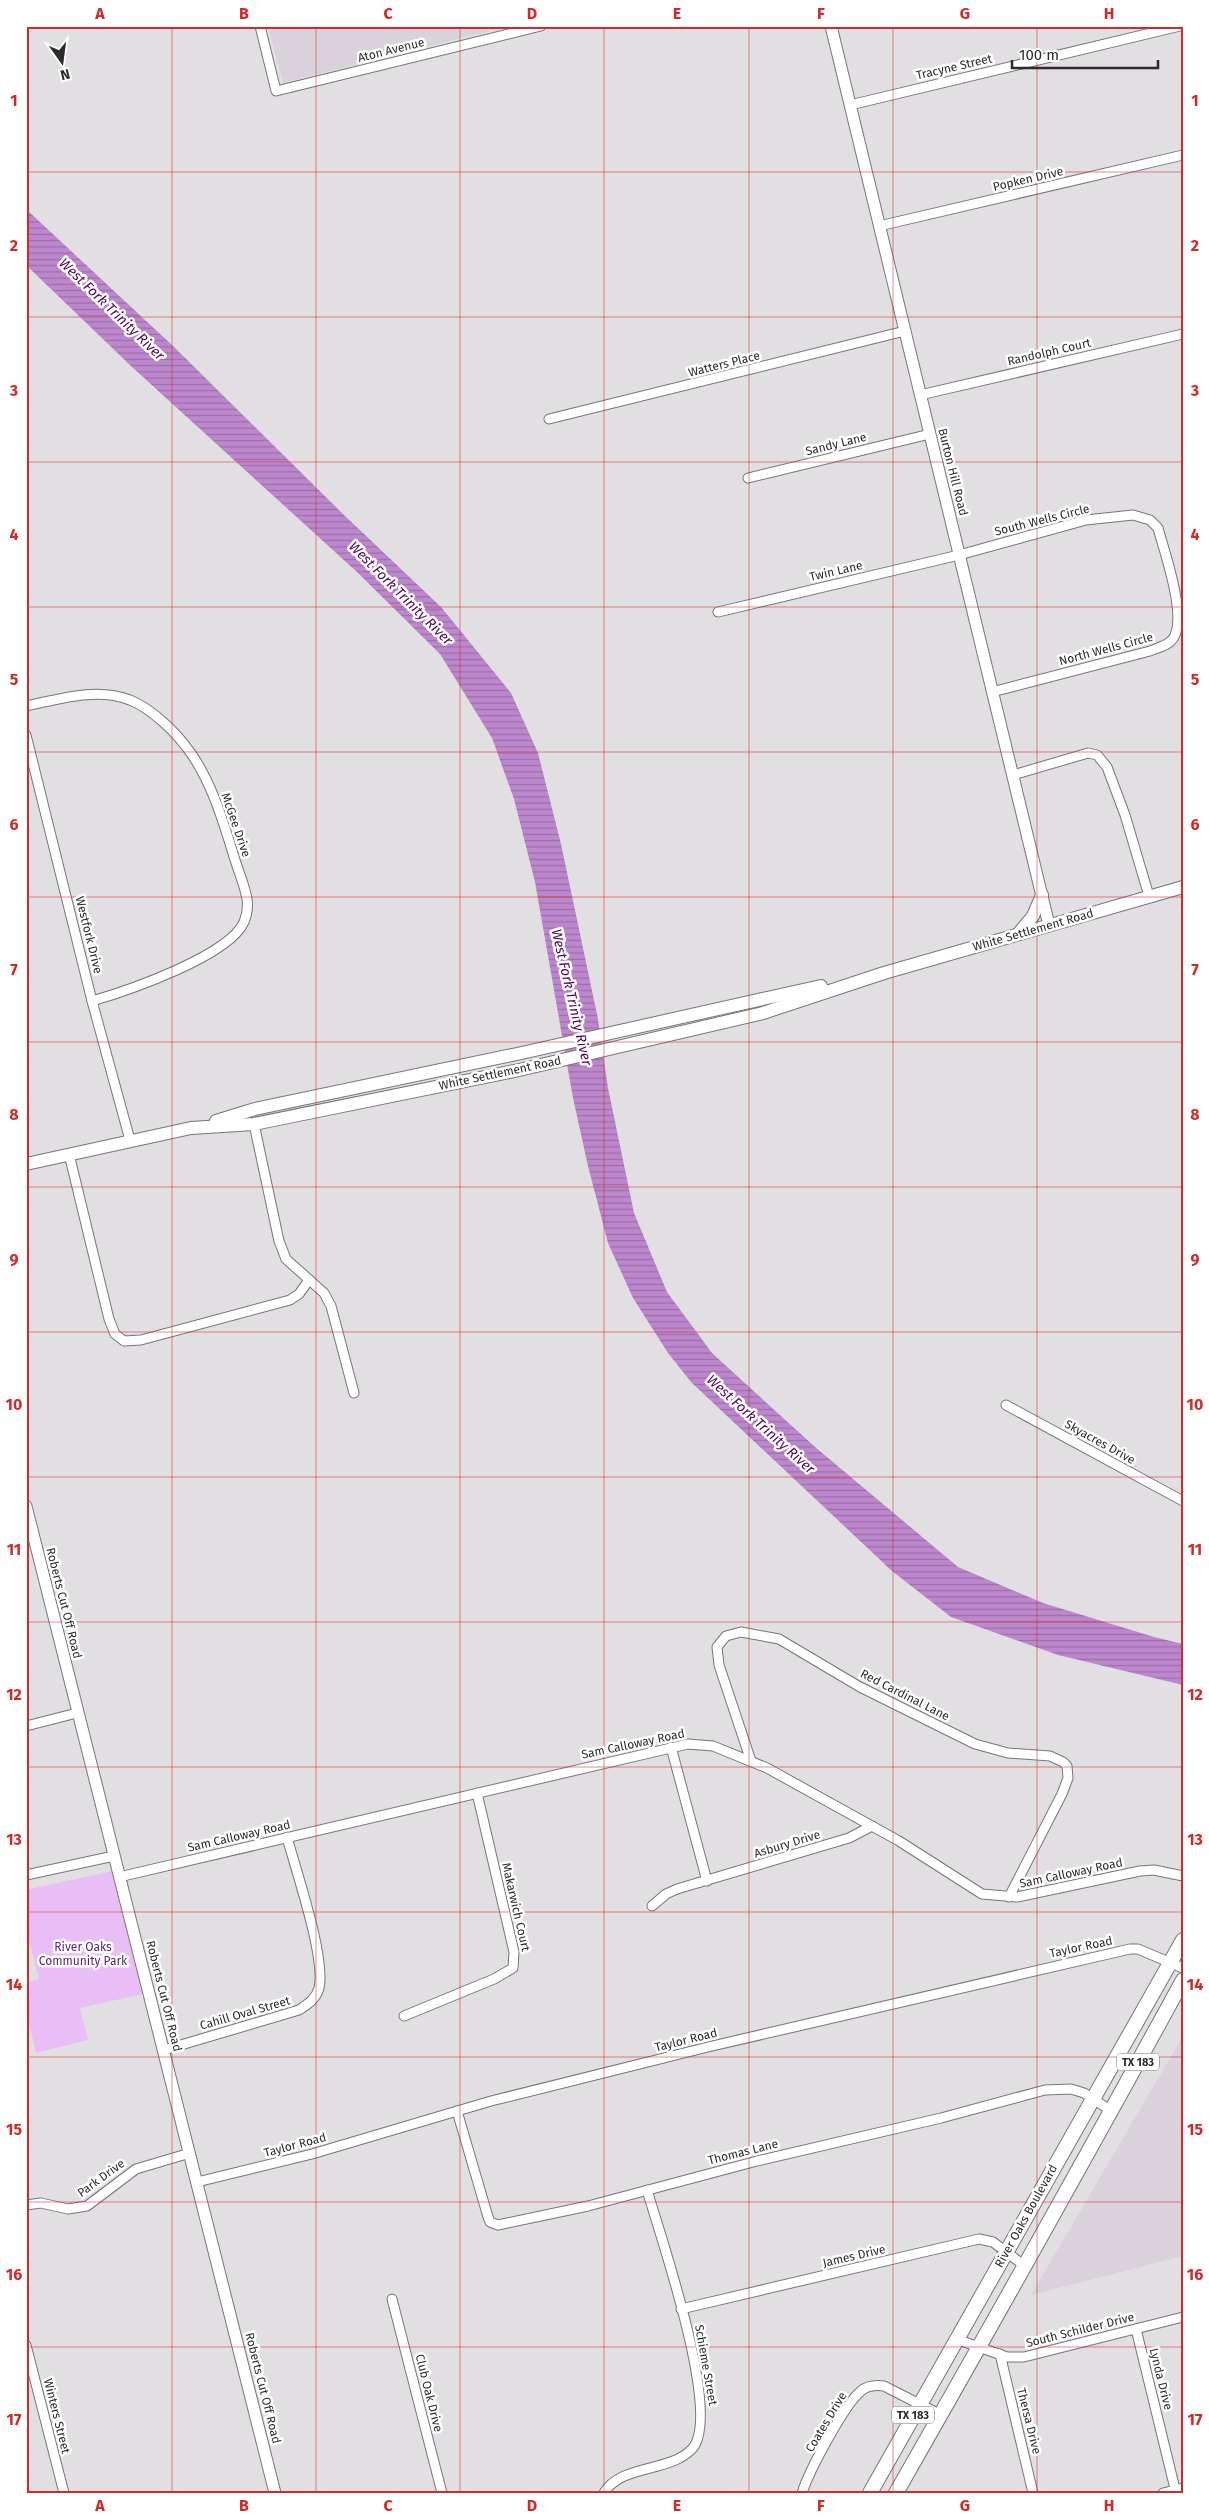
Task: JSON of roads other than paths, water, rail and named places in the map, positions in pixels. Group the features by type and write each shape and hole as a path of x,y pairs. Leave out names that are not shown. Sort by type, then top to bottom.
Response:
{"main road":[{"name":"White Settlement Road","path":"197,1127 254,1124 642,1043 763,1013 884,973 1183,887"},
{"path":"1018,934 1033,916 1042,895"},
{"name":"White Settlement Road","path":"26,1164 197,1127 255,1109 517,1054 884,973"},
{"path":"285,1103 288,1116"},
{"name":"River Oaks Boulevard","path":"870,2493 1092,2099 1176,1965 1183,1940"},
{"name":"River Oaks Boulevard","path":"896,2493 1026,2267 1046,2224 1183,1980"}],"street":[{"name":"Aton Avenue","path":"260,26 276,91 541,26"},
{"name":"Burton Hill Road","path":"830,26 1049,925"},
{"name":"Tracyne Street","path":"850,105 1180,26"},
{"name":"Popken Drive","path":"879,226 1183,155"},
{"name":"Watters Place","path":"549,419 905,331"},
{"name":"Randolph Court","path":"920,395 1183,334"},
{"name":"Sandy Lane","path":"748,478 930,434"},
{"name":"South Wells Circle","path":"959,555 1086,520 1133,515"},
{"name":"North Wells Circle","path":"992,692 1150,651 1171,641 1178,624 1178,610 1158,528 1150,520 1133,515"},
{"name":"Twin Lane","path":"718,612 959,555"},
{"name":"McGee Drive","path":"26,706 82,694 100,693 140,704 172,732 190,752 209,783 247,900 244,923 228,940 173,972 120,993 92,1001"},
{"name":"Westfork Drive","path":"26,735 92,1001 130,1140"},
{"path":"1013,775 1088,753 1097,755 1107,767 1125,815 1149,896"},
{"path":"254,1124 279,1242 286,1259 324,1293 331,1306 354,1393"},
{"path":"69,1154 109,1318 115,1334 124,1341 141,1340 290,1300 299,1294 309,1280"},
{"name":"Skyacres Drive","path":"1006,1405 1183,1501"},
{"name":"Roberts Cut Off Road","path":"26,1506 276,2493"},
{"name":"Red Cardinal Lane","path":"751,1760 719,1666 717,1648 726,1636 741,1632 779,1638 860,1687 974,1744 1008,1753 1050,1756 1063,1762 1067,1766 1068,1778 1062,1794 1009,1897"},
{"path":"26,1726 77,1713"},
{"name":"Sam Calloway Road","path":"119,1877 688,1744 713,1746 751,1760 872,1826 982,1894 1017,1898 1140,1871 1154,1870 1183,1876"},
{"path":"671,1747 707,1881"},
{"name":"Makarwich Court","path":"404,2016 494,1979 513,1968 514,1952 477,1793"},
{"name":"Asbury Drive","path":"652,1906 666,1894 849,1838 872,1826"},
{"name":"Cahill Oval Street","path":"164,2050 299,2010 313,2001 319,1988 320,1970 317,1948 287,1838"},
{"path":"26,1876 114,1856"},
{"name":"Taylor Road","path":"197,2182 312,2154 457,2111 708,2047 1130,1949 1138,1950 1176,1965"},
{"name":"Thomas Lane","path":"457,2111 488,2217 494,2224 588,2206 757,2161 941,2118 1045,2090 1071,2089 1110,2110"},
{"name":"Park Drive","path":"26,2205 41,2203 68,2209 87,2206 136,2169 190,2152"},
{"name":"Schieme Street","path":"604,2493 607,2488 622,2478 676,2459 692,2448 701,2426 700,2398 690,2340 647,2190"},
{"name":"James Drive","path":"681,2309 979,2239 993,2242 1026,2267"},
{"name":"Club Oak Drive","path":"392,2299 442,2493"},
{"name":"South Schilder Drive","path":"956,2339 1007,2357 1024,2357 1183,2317"},
{"name":"Lynda Drive","path":"1136,2329 1178,2490"},
{"name":"Winters Street","path":"26,2345 64,2493"},
{"name":"Thersa Drive","path":"1000,2354 1034,2493"},
{"name":"Coates Drive","path":"802,2493 824,2445 860,2392 876,2385 884,2386 941,2415"},
{"path":"1163,2493 1178,2490"}],"water":[{"name":"West Fork Trinity River","path":"26,209 173,346 344,515 441,607 511,693 538,753 561,844 598,1019 608,1088 634,1213 667,1292 712,1353 815,1447 958,1567 1043,1603 1183,1644 1183,1685 1058,1655 951,1617 892,1571 691,1382 668,1353 633,1298 608,1243 573,1098 535,882 514,799 492,738 440,654 357,572 132,367 26,265"}],"park label":[{"name":"River Oaks Community Park","path":"83,1954"}]}
